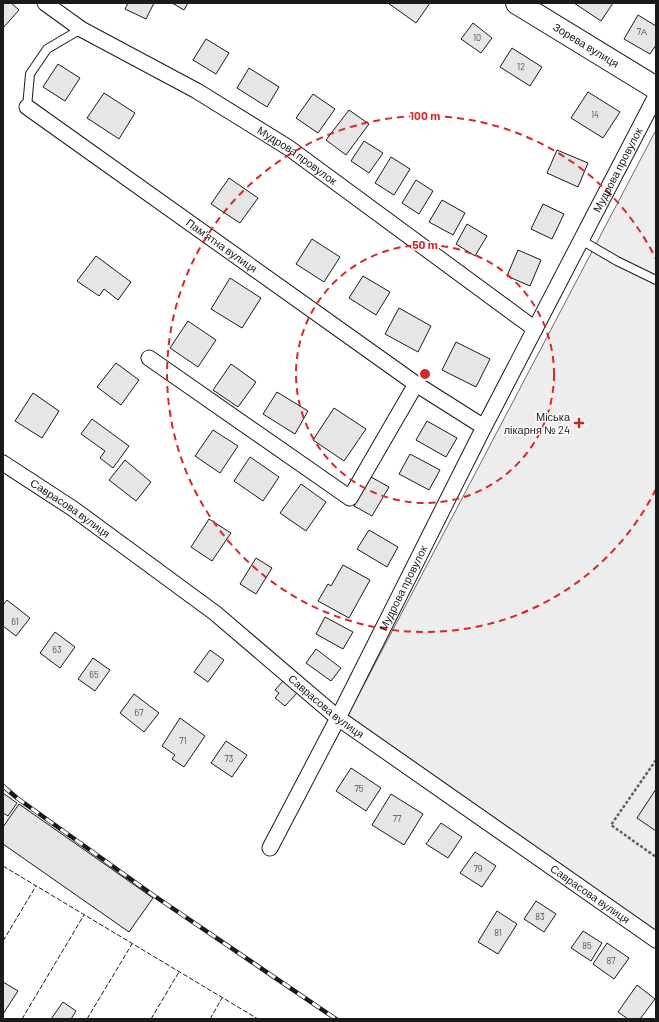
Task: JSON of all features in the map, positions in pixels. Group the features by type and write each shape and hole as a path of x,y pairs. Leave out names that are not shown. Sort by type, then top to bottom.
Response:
{"street":[{"name":"Мудрова провулок","path":"45,3 81,29 197,91 289,148 535,329"},
{"name":"Зорева вулиця","path":"517,3 656,88"},
{"name":"Мудрова провулок","path":"270,848 338,718 484,427 656,96"},
{"name":"Пам’ятна вулиця","path":"27,107 416,384 484,427"},
{"path":"149,358 350,498 416,384"},
{"name":"Саврасова вулиця","path":"3,463 72,508 216,613 338,718 656,940"}],"lane":[{"path":"27,107 30,74 47,49 81,29"},
{"path":"581,240 617,262 656,280"}],"path":[{"path":"656,760 611,825 656,857"}],"shaded area":[{"name":"Міська лікарня № 24","path":"656,130 656,931 348,715"}],"building":[{"path":"3,3 11,3 19,10 3,28"},
{"path":"128,3 154,3 146,19 125,9"},
{"path":"172,3 188,3 184,10"},
{"path":"388,3 430,3 416,23"},
{"path":"574,3 613,3 601,21"},
{"path":"638,15 656,26 656,45 650,54 624,39"},
{"path":"473,23 492,38 481,53 461,39"},
{"path":"206,39 229,53 216,74 193,60"},
{"path":"512,48 542,67 530,86 500,67"},
{"path":"58,64 80,78 65,101 43,87"},
{"path":"249,68 279,87 267,107 237,88"},
{"path":"588,92 620,112 603,138 571,118"},
{"path":"104,93 135,113 119,139 87,118"},
{"path":"313,94 335,109 318,133 296,118"},
{"path":"349,110 369,124 346,155 326,140"},
{"path":"364,141 383,153 369,173 351,161"},
{"path":"557,150 588,163 578,187 547,173"},
{"path":"391,157 410,169 394,195 375,183"},
{"path":"229,178 258,198 240,223 211,204"},
{"path":"416,180 433,191 419,214 402,203"},
{"path":"442,200 465,213 453,235 429,222"},
{"path":"543,204 564,214 552,239 531,229"},
{"path":"467,224 487,236 475,256 456,244"},
{"path":"312,239 340,257 324,282 296,264"},
{"path":"518,250 541,260 530,286 507,276"},
{"path":"96,256 131,282 118,300 104,289 99,296 77,281"},
{"path":"363,276 390,292 376,315 349,298"},
{"path":"230,278 261,298 242,328 211,309"},
{"path":"399,308 431,326 418,352 385,334"},
{"path":"188,321 216,340 198,367 170,348"},
{"path":"456,342 490,359 476,387 442,370"},
{"path":"116,363 139,380 121,405 97,387"},
{"path":"231,364 256,382 238,407 213,390"},
{"path":"277,392 308,411 295,434 263,414"},
{"path":"33,393 59,411 42,438 15,421"},
{"path":"334,408 366,429 344,461 313,440"},
{"path":"92,419 129,446 113,468 100,458 105,451 81,434"},
{"path":"427,421 457,438 446,457 416,440"},
{"path":"213,430 238,446 220,473 195,456"},
{"path":"410,454 440,470 429,490 399,474"},
{"path":"250,457 279,477 263,501 234,481"},
{"path":"125,460 151,482 136,501 109,480"},
{"path":"371,477 389,487 372,516 354,506"},
{"path":"301,484 326,502 306,531 280,513"},
{"path":"209,519 231,533 212,561 191,547"},
{"path":"369,530 398,547 387,567 357,549"},
{"path":"256,558 272,568 256,594 240,584"},
{"path":"343,565 370,580 349,618 318,601 328,584 331,586"},
{"path":"7,600 30,618 16,636 3,626 3,605"},
{"path":"325,617 353,632 343,649 316,634"},
{"path":"55,632 75,647 60,668 40,653"},
{"path":"316,649 341,668 331,681 306,663"},
{"path":"210,650 224,660 208,682 194,672"},
{"path":"93,658 110,670 95,691 78,679"},
{"path":"283,681 297,693 285,706 275,698 279,693 275,690"},
{"path":"134,694 159,713 144,732 120,713"},
{"path":"180,718 205,736 184,767 172,759 175,755 162,746"},
{"path":"226,741 247,755 232,777 211,763"},
{"path":"351,768 381,788 366,811 336,791"},
{"path":"656,789 656,831 637,818"},
{"path":"3,793 17,803 8,816 3,813"},
{"path":"391,794 423,814 404,845 372,825"},
{"path":"19,804 153,898 129,932 3,844 3,827"},
{"path":"441,823 462,837 448,858 426,844"},
{"path":"475,852 496,866 482,887 460,873"},
{"path":"536,901 556,914 544,932 524,919"},
{"path":"497,911 517,924 498,954 478,942"},
{"path":"583,931 602,943 591,961 571,948"},
{"path":"607,943 629,958 614,979 593,964"},
{"path":"3,982 18,991 3,1014"},
{"path":"637,985 655,999 640,1019 628,1019 618,1012"},
{"path":"63,1002 76,1011 71,1019 51,1019"}],"railway":[{"path":"3,786 17,798 153,895 336,1019"}],"fence":[{"path":"3,866 258,1019"},
{"path":"3,941 36,886"},
{"path":"22,1019 84,915"},
{"path":"87,1019 132,944"},
{"path":"151,1019 179,972"},
{"path":"210,1019 222,998"}],"place":[{"name":"Міська лікарня № 24","path":"579,423"}]}
